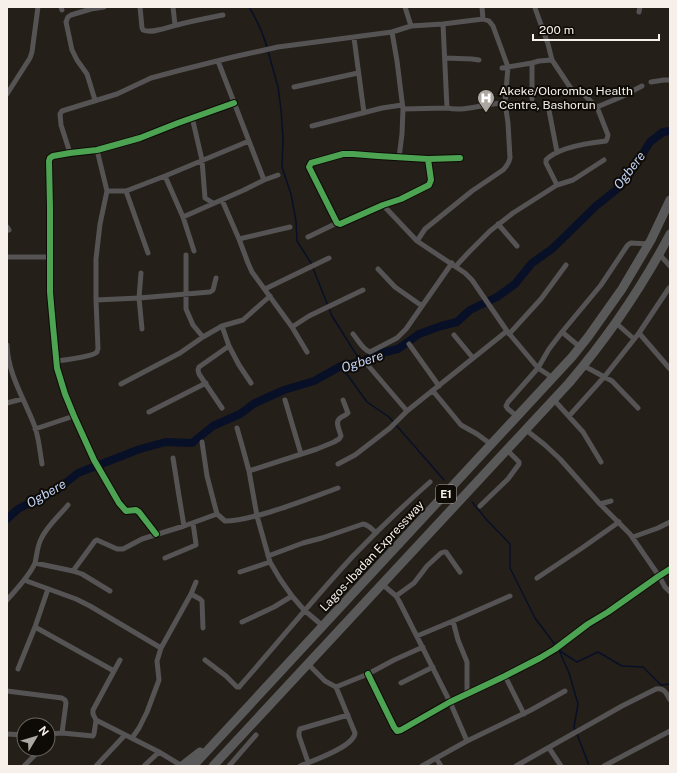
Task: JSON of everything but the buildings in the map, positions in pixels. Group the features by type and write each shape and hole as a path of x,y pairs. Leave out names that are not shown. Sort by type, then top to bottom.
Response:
{"highway":[{"name":"Lagos-Ibadan Expressway","path":"193,766 518,417 580,347 622,289 649,244 670,200"},
{"name":"E1","path":"215,764 584,366 639,289 670,234"},
{"path":"182,766 211,746"}],"street":[{"path":"7,94 30,58 38,7"},
{"path":"96,100 87,74 72,50 66,22 71,14 91,8 104,7"},
{"path":"140,7 143,30 146,31 158,30 223,15"},
{"path":"173,7 175,25"},
{"path":"405,7 411,26"},
{"path":"482,7 484,19"},
{"path":"534,7 548,44 552,60 574,93 581,92 597,106 608,135 606,141 586,144 557,152 548,157 546,163 557,185"},
{"path":"70,153 61,125 60,114 62,111 118,94 151,78 278,47 354,38 392,32 411,26 484,19 489,21 493,26 505,68 505,103 510,158 507,167 472,191 425,229 417,241"},
{"path":"443,24 447,108"},
{"path":"392,32 402,107 402,134 399,158"},
{"path":"354,38 364,113"},
{"path":"445,58 479,60"},
{"path":"505,68 552,60"},
{"path":"218,61 264,180"},
{"path":"532,63 532,98"},
{"path":"294,87 358,73"},
{"path":"651,82 670,80"},
{"path":"597,106 621,97 642,86"},
{"path":"156,534 139,512 136,510 126,511 120,503 94,460 74,416 59,375 52,326 50,292 49,161 53,156 97,150 140,138 192,117 234,103"},
{"path":"312,126 382,108 447,108 454,110 505,103"},
{"path":"548,105 557,152"},
{"path":"192,117 202,160 205,198 213,203"},
{"path":"107,191 126,190 165,176 249,141"},
{"path":"56,360 76,358 94,354 97,351 96,259 100,224 107,191 97,150"},
{"path":"337,223 309,167 310,164 343,154 428,159 460,158"},
{"path":"308,237 337,223 340,224 383,205 401,199 429,185 431,180 428,159"},
{"path":"353,334 368,352 402,335 422,306 454,265 498,224 557,185 573,180 604,160"},
{"path":"183,217 278,175"},
{"path":"165,176 183,217 194,251"},
{"path":"126,190 148,253"},
{"path":"222,200 252,272 292,327 307,352"},
{"path":"383,205 417,241 454,265 472,280 508,332 538,368 553,378"},
{"path":"498,224 517,246"},
{"path":"239,239 290,227"},
{"path":"518,417 506,406 508,402 538,368 548,350 601,285 627,246 632,243 649,244"},
{"path":"659,254 670,266"},
{"path":"186,255 186,309 193,325 203,337"},
{"path":"7,257 50,257"},
{"path":"265,290 329,258"},
{"path":"338,464 360,451 390,428 407,411 508,332 541,299 566,265"},
{"path":"378,269 389,281 422,306"},
{"path":"141,273 139,298 142,329"},
{"path":"96,300 210,292 213,290 216,278"},
{"path":"569,416 605,376 639,333 669,288"},
{"path":"292,327 308,316 363,290"},
{"path":"121,384 180,353 222,326 243,320 270,296"},
{"path":"616,323 634,338"},
{"path":"222,326 239,365 251,383"},
{"path":"562,332 580,347"},
{"path":"639,333 670,369"},
{"path":"454,335 473,358"},
{"path":"409,344 439,386"},
{"path":"7,345 7,351 14,378 39,442 42,464"},
{"path":"222,408 199,374 198,370 199,367 230,346"},
{"path":"366,364 407,411"},
{"path":"584,366 612,381 638,408"},
{"path":"149,412 206,383"},
{"path":"433,391 461,425 492,444"},
{"path":"7,403 22,399"},
{"path":"285,400 301,454"},
{"path":"248,471 317,449 339,439 341,434 337,423 340,418 347,415 348,412 343,400"},
{"path":"554,400 583,432 601,462"},
{"path":"35,429 74,416"},
{"path":"237,428 257,516 270,562 292,596 304,610 323,626"},
{"path":"526,430 560,459 600,504 633,537 665,587 670,592"},
{"path":"202,442 207,476 217,514 225,521 257,516 338,488"},
{"path":"480,506 508,478 520,462 507,450"},
{"path":"173,458 184,526"},
{"path":"206,660 226,676 236,687 239,687 304,610 354,555 430,482"},
{"path":"600,504 611,501"},
{"path":"7,600 24,580 34,563 37,548 45,532 68,505"},
{"path":"73,571 97,540 121,550 142,539 217,514"},
{"path":"537,578 619,522"},
{"path":"633,537 670,522"},
{"path":"165,558 196,545 193,523"},
{"path":"268,556 363,524 371,527 376,533"},
{"path":"396,596 414,583 427,566 441,553 446,552 460,572"},
{"path":"240,572 270,562"},
{"path":"34,563 82,574 110,591"},
{"path":"368,674 394,727 397,731 401,730 450,702 540,658 558,647 588,624 612,610 659,576 670,570"},
{"path":"24,580 76,598 162,648"},
{"path":"132,738 147,712 159,680 157,661 162,648 196,582"},
{"path":"382,584 400,601 450,702 467,741"},
{"path":"18,669 35,627 48,588"},
{"path":"191,594 202,601 203,628"},
{"path":"242,622 292,596"},
{"path":"417,636 510,596"},
{"path":"453,621 458,640 467,662 468,693"},
{"path":"35,627 114,671"},
{"path":"336,687 368,674 423,647"},
{"path":"56,733 93,736 96,720 93,710 120,660"},
{"path":"302,766 308,762 338,750 353,740 355,736 336,687 325,681 308,664"},
{"path":"401,682 433,667"},
{"path":"504,676 524,714"},
{"path":"516,766 622,706 656,689 660,688 663,690 670,700"},
{"path":"7,691 62,698 65,700 66,703 62,733"},
{"path":"422,766 467,741 524,714 565,691"},
{"path":"308,762 299,736 300,729 348,715"},
{"path":"96,720 182,766"},
{"path":"604,766 670,731"},
{"path":"96,766 125,735"},
{"path":"229,766 256,735"},
{"path":"549,748 561,766"},
{"path":"144,766 158,752"},
{"path":"24,766 33,757"},
{"path":"436,758 441,766"}],"waterway":[{"path":"249,7 260,27 267,47"},
{"path":"268,51 278,87 283,138 282,167 291,194 296,221 297,241 311,263 332,316 361,362"},
{"name":"Ogbere","path":"7,519 18,509 58,489 78,473 140,449 166,442 192,443 213,426 240,414 255,403 284,390 314,381 341,366 361,362 377,354 398,349 419,334 457,322 470,310 497,297 515,284 532,263 552,249 596,206 621,186 650,142 663,132 670,131"},
{"path":"341,366 367,402 389,417 444,480"},
{"path":"472,502 510,544 510,568 535,618 559,650 569,673 578,704 574,727 575,730"},
{"path":"560,651 577,662 598,652 622,666 643,667 661,685 670,684"},
{"path":"577,734 588,766"}],"cycle path":[{"path":"156,534 139,512 136,510 126,511 119,503 94,460 65,394 57,368 50,292 49,161 53,156 97,150 140,138 234,103"},
{"path":"428,159 431,180 429,185 401,199 383,205 340,224 337,223 309,167 311,163 343,154 428,159 460,158"},
{"path":"368,674 394,727 397,731 401,730 450,702 540,658 670,569"}],"place":[{"name":"Akeke/Olorombo Health Centre, Bashorun","path":"486,113"}]}
